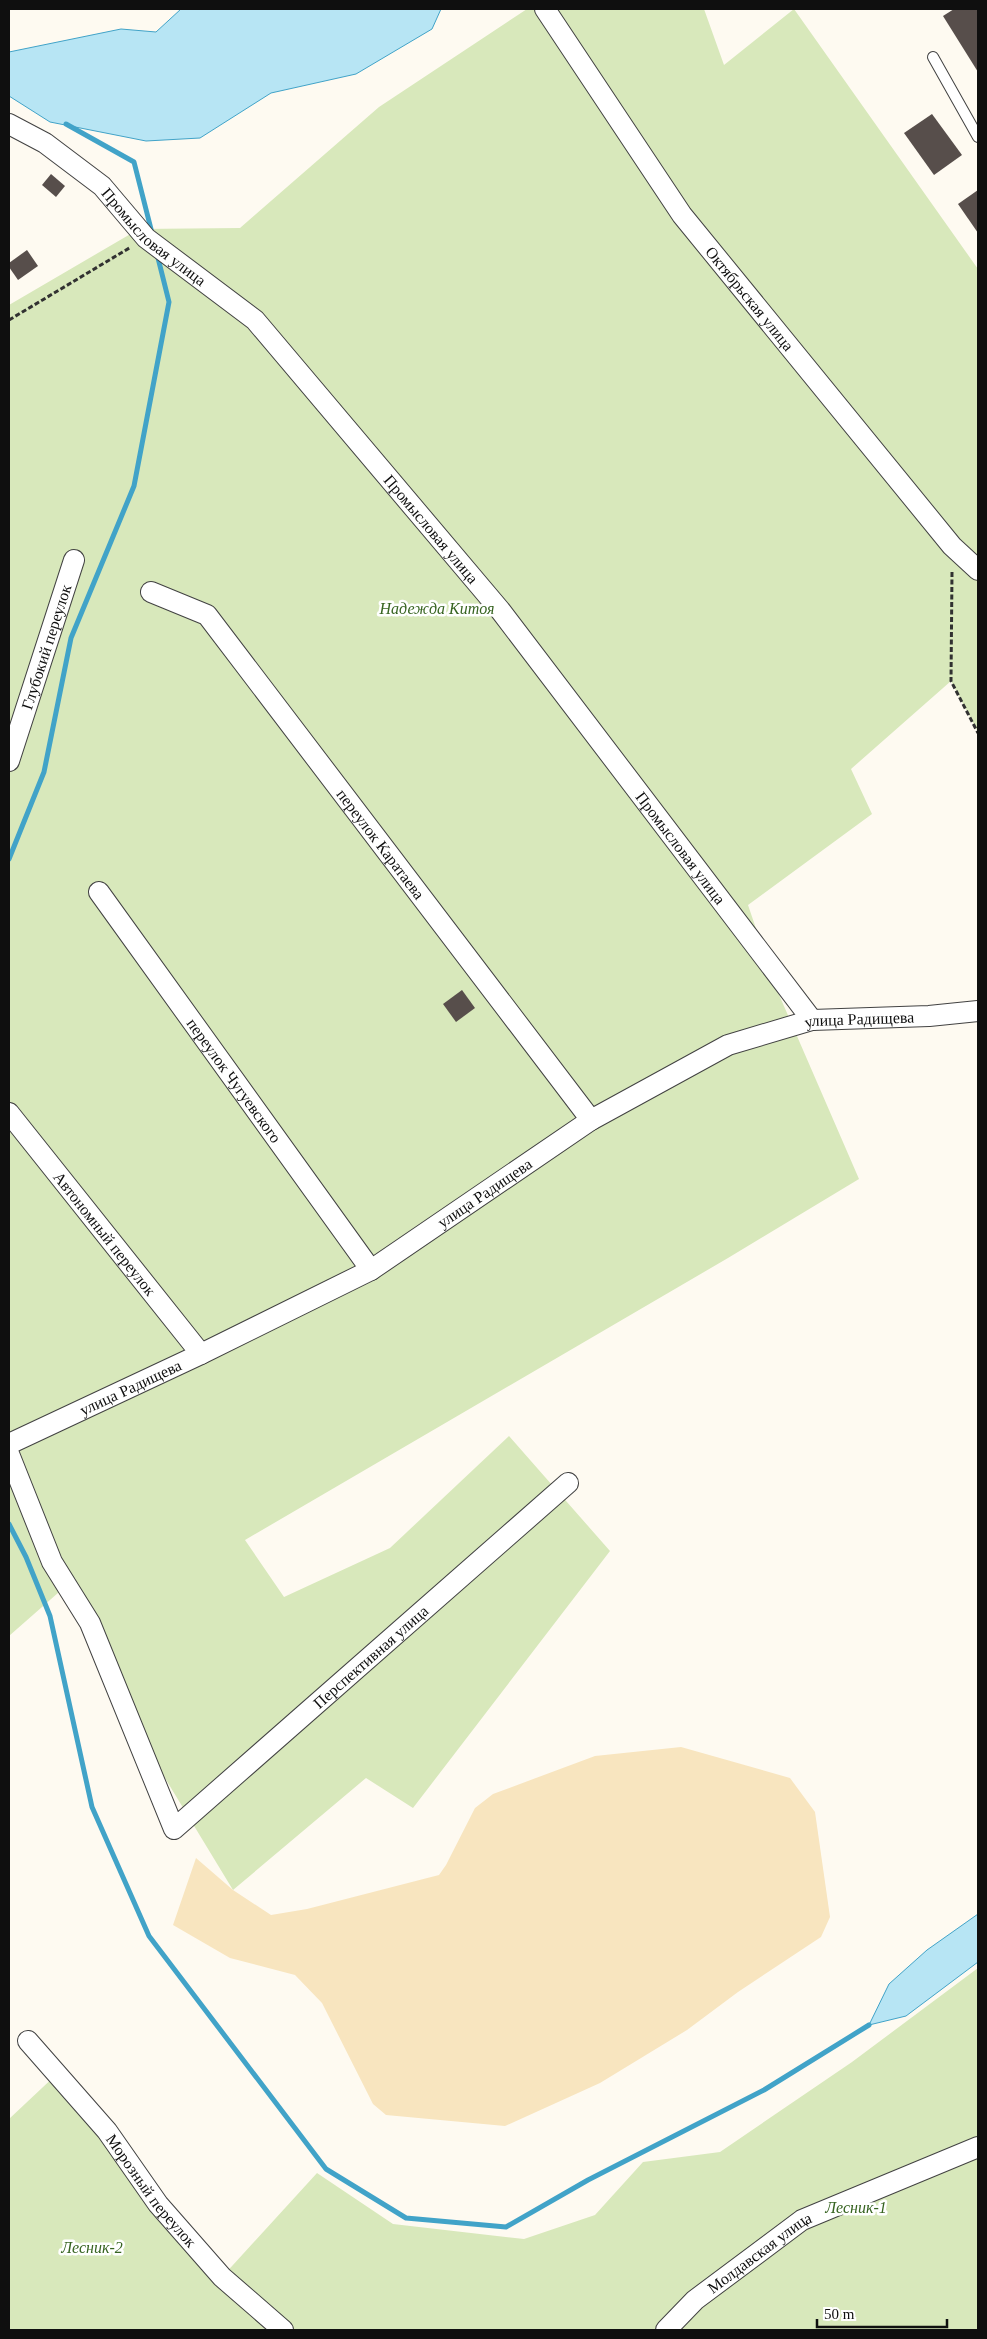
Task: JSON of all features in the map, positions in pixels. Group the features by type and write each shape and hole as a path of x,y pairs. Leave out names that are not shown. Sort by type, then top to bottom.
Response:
{"street":[{"name":"Октябрьская улица","path":"545,9 682,215 952,546 978,570"},
{"name":"Промысловая улица","path":"9,124 45,144 102,186 146,238 255,320 500,610 812,1020"},
{"name":"Глубокий переулок","path":"9,761 74,560"},
{"name":"переулок Каратаева","path":"151,592 206,615 591,1120"},
{"name":"переулок Чугуевского","path":"99,892 371,1270"},
{"name":"улица Радищева","path":"9,1444 201,1354 371,1270 591,1120 728,1045 812,1020 929,1016 978,1011"},
{"name":"Автономный переулок","path":"9,1113 201,1354"},
{"name":"Перспективная улица","path":"9,1454 52,1562 90,1623 174,1829 568,1483"},
{"name":"Морозный переулок","path":"28,2041 107,2130 158,2204 222,2277 283,2330"},
{"name":"Молдавская улица","path":"666,2330 695,2300 802,2220 978,2147"}],"lane":[{"path":"933,57 978,137"}],"path":[{"path":"9,320 146,238"},
{"path":"952,546 951,681 978,733"}],"green space":[{"name":"Надежда Китоя","path":"527,9 704,9 724,65 794,9 978,269 978,732 951,681 851,769 872,814 748,905 777,990 859,1179 728,1258 245,1540 284,1597 390,1548 509,1436 610,1551 413,1808 366,1778 233,1890 137,1732 75,1578 9,1636 9,305 139,229 240,228 379,107"},
{"name":"Лесник-1","path":"978,1968 978,2330 9,2330 9,2119 59,2072 222,2277 317,2173 393,2224 524,2239 595,2215 643,2162 720,2152 852,2062"}],"sand":[{"path":"681,1747 790,1778 815,1812 830,1917 821,1937 738,1992 687,2030 600,2083 505,2126 386,2115 373,2104 322,2003 295,1975 230,1958 173,1925 196,1858 233,1890 271,1915 307,1909 439,1875 475,1808 493,1794 595,1756"}],"water":[{"path":"181,9 441,9 432,29 356,74 271,93 200,138 146,141 50,122 9,96 9,52 121,29 156,32"},
{"path":"978,1914 978,1962 906,2016 869,2025 889,1984 927,1950"}],"building":[{"path":"954,9 978,9 978,72 943,16"},
{"path":"932,114 962,155 934,175 904,133"},
{"path":"51,174 65,186 56,197 42,185"},
{"path":"978,190 978,233 958,204"},
{"path":"27,250 38,266 18,280 9,267 9,263"},
{"path":"462,990 475,1008 456,1022 443,1004"}],"waterway":[{"path":"66,124 134,162 152,233"},
{"path":"9,859 44,772 71,638 134,486 169,302 157,254"},
{"path":"9,1524 26,1557 50,1616 92,1807 149,1936 326,2169 406,2218 506,2227 588,2180 764,2090 869,2025"}],"park label":[{"name":"Лесник-2","path":"92,2247"}]}
